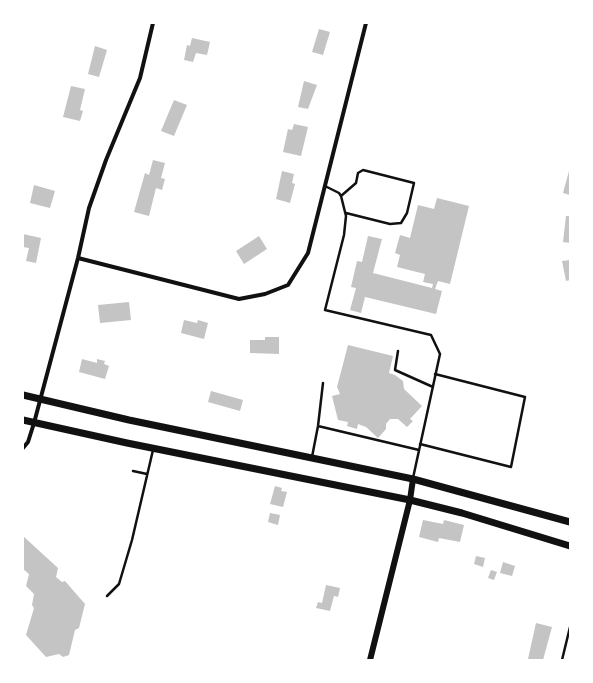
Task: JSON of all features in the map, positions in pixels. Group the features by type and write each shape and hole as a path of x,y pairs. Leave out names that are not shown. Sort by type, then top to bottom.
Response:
{"main road":[{"path":"23,395 129,420 413,479 570,522"},
{"path":"23,420 410,500 462,513 570,546"}],"street":[{"path":"23,448 28,442 34,423 78,258 89,208 106,160 140,78 153,23"},
{"path":"78,258 239,299 265,294 288,285 308,253 366,23"},
{"path":"370,660 410,500 413,479"}],"lane":[{"path":"341,196 356,183 358,173 362,170 414,183 407,213 401,223 390,224 346,213"},
{"path":"324,186 339,193 346,213 344,235 325,310 431,335 440,354 413,479"},
{"path":"398,351 395,370 433,387"},
{"path":"420,444 511,467 525,397 435,374"},
{"path":"312,457 318,426 323,383"},
{"path":"318,426 420,450"},
{"path":"107,596 119,584 132,540 153,448"},
{"path":"133,471 147,474"},
{"path":"562,660 570,627"}],"building":[{"path":"319,29 330,32 323,55 312,52"},
{"path":"192,38 210,42 207,55 196,53 193,62 184,60 187,45 190,46"},
{"path":"95,46 107,50 99,77 88,74"},
{"path":"304,81 317,85 308,109 298,107"},
{"path":"71,86 85,89 80,110 83,111 80,121 63,117"},
{"path":"174,100 187,105 174,136 161,131"},
{"path":"294,124 308,127 301,156 283,152 288,129 292,130"},
{"path":"153,160 165,163 161,178 165,179 162,190 156,188 149,216 134,212 145,173 149,175"},
{"path":"282,171 294,174 292,183 295,184 290,203 276,199"},
{"path":"570,171 570,195 563,193"},
{"path":"34,185 55,191 50,208 30,203"},
{"path":"437,198 469,206 450,284 438,281 435,289 442,291 436,314 365,297 361,313 350,310 356,288 351,287 357,261 362,262 368,236 382,239 373,273 432,288 433,284 423,282 425,274 397,267 400,255 395,253 400,235 410,238 418,205 434,209"},
{"path":"566,216 570,216 570,243 563,242"},
{"path":"23,234 41,238 36,263 26,261 29,248 23,247"},
{"path":"259,236 267,249 244,264 236,251"},
{"path":"570,260 570,280 566,281 562,261"},
{"path":"129,302 131,320 100,323 98,305"},
{"path":"184,320 197,323 198,320 208,323 204,339 181,333"},
{"path":"265,337 279,337 279,354 250,353 250,340 265,340"},
{"path":"348,345 393,356 389,373 395,375 403,381 404,389 422,406 410,419 413,421 407,427 398,419 390,419 386,424 386,429 378,438 366,427 358,424 357,429 347,426 348,422 338,420 332,396 340,394 337,387"},
{"path":"82,359 97,363 97,359 105,361 104,364 109,366 105,379 79,372"},
{"path":"211,391 243,400 240,411 208,402"},
{"path":"275,486 282,488 281,491 287,492 283,507 270,504"},
{"path":"270,513 280,515 278,525 268,522"},
{"path":"423,520 443,524 444,520 464,525 460,542 439,538 438,542 419,537"},
{"path":"23,536 58,568 56,577 62,582 65,581 85,604 79,628 75,630 69,655 63,657 59,654 46,657 26,635 34,608 32,605 34,594 26,586 29,574 23,569"},
{"path":"476,556 485,558 483,567 474,564"},
{"path":"503,562 515,566 512,576 500,573"},
{"path":"491,570 497,572 494,580 488,578"},
{"path":"326,585 340,588 338,597 334,596 330,611 316,608 318,602 322,603"},
{"path":"536,623 552,627 543,660 528,659"}]}
